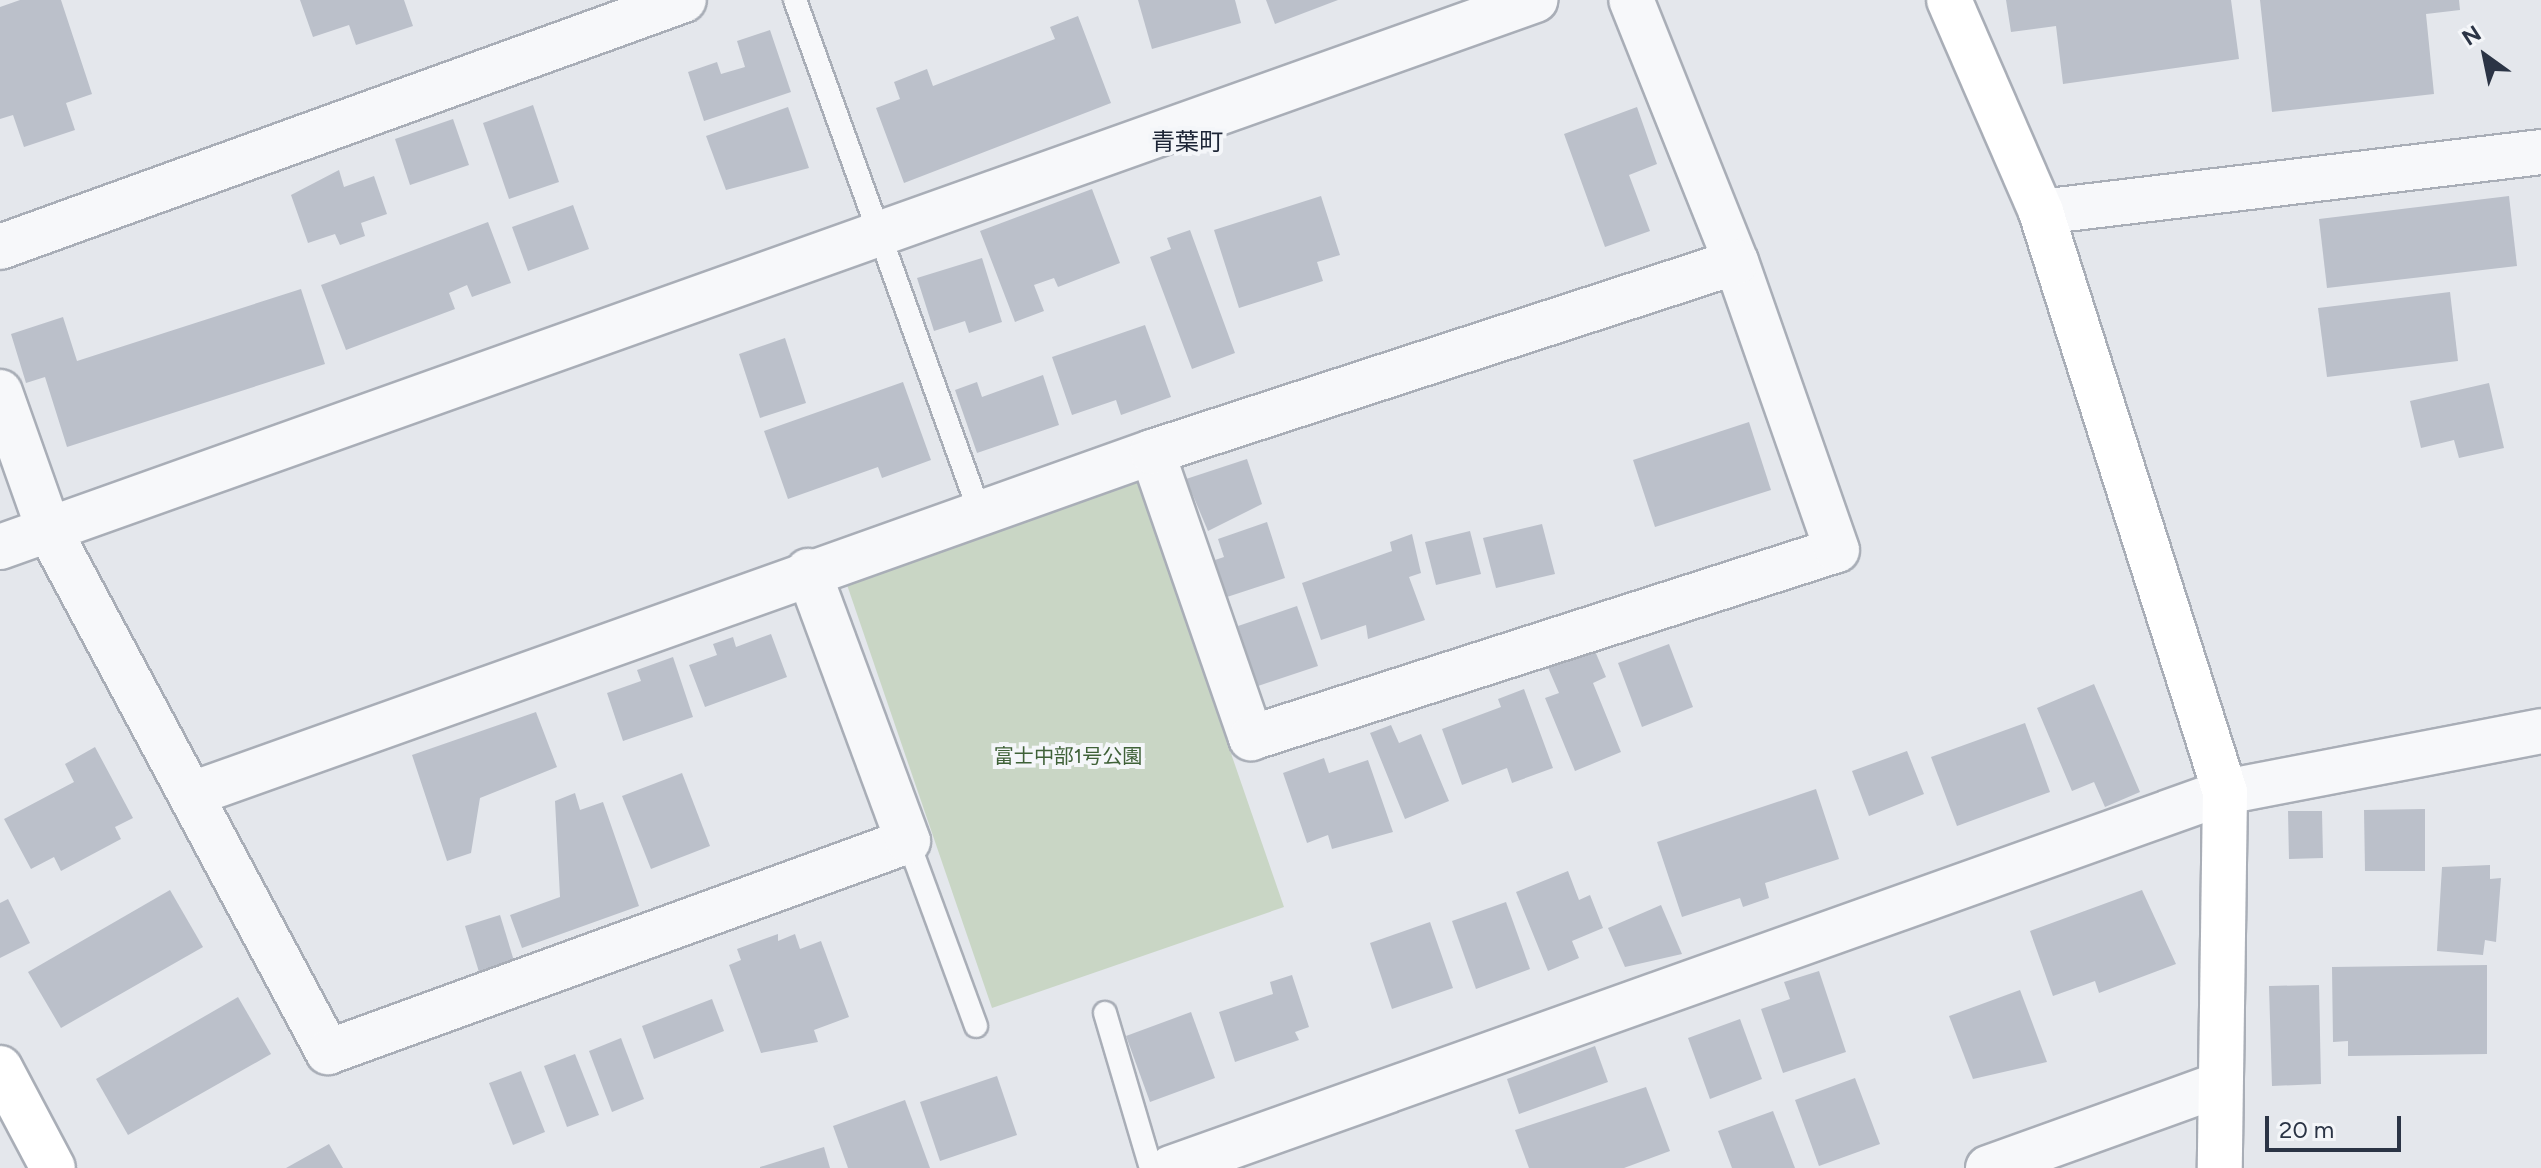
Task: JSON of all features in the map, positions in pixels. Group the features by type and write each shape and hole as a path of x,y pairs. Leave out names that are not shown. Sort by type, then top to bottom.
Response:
{"street":[{"path":"0,247 684,0"},
{"path":"0,547 1535,0"},
{"path":"1152,452 1251,738 1837,550 1736,262 1631,0"},
{"path":"1949,0 2041,212 2225,792 2220,1168"},
{"path":"2041,212 2541,152"},
{"path":"195,793 808,571 1152,452 1736,262"},
{"path":"0,392 49,530 195,793 328,1052 908,841 808,571"},
{"path":"1171,1168 2225,792 2541,731"},
{"path":"0,1068 50,1167"},
{"path":"1988,1168 2219,1085"}],"lane":[{"path":"795,0 980,513"},
{"path":"908,841 976,1026"},
{"path":"1105,1013 1151,1168"}],"green space":[{"name":"富士中部1号公園","path":"1136,478 1284,907 992,1008 845,579"}],"building":[{"path":"20,0 61,0 92,94 66,103 75,130 24,147 13,115 0,119 0,7"},
{"path":"300,0 404,0 413,26 356,45 349,25 313,37"},
{"path":"1138,0 1235,0 1241,23 1152,49"},
{"path":"1266,0 1338,0 1275,24"},
{"path":"2006,0 2231,0 2239,59 2063,84 2056,26 2011,32"},
{"path":"2260,0 2459,0 2460,10 2426,14 2434,94 2272,112"},
{"path":"1078,16 1111,103 904,183 876,108 900,99 894,82 927,69 933,86 1055,39 1050,27"},
{"path":"770,30 791,92 704,121 688,72 717,62 721,74 745,67 737,41"},
{"path":"533,105 559,182 509,199 483,123"},
{"path":"788,107 809,168 726,190 706,136"},
{"path":"1637,107 1657,164 1629,175 1650,231 1605,247 1564,134"},
{"path":"453,119 469,165 410,185 395,139"},
{"path":"339,170 344,187 374,176 387,214 361,223 365,236 340,245 335,234 308,243 291,195"},
{"path":"1092,189 1120,263 1058,287 1054,278 1034,285 1044,311 1015,322 980,231"},
{"path":"1321,196 1340,255 1317,262 1323,281 1239,308 1214,230"},
{"path":"2509,196 2517,266 2327,288 2319,219"},
{"path":"573,205 589,249 528,271 512,227"},
{"path":"488,222 511,283 472,297 467,285 449,293 455,309 346,350 321,285"},
{"path":"1190,230 1235,353 1192,369 1150,257 1171,249 1167,238"},
{"path":"982,258 1002,322 969,333 965,321 934,331 917,278"},
{"path":"301,289 325,364 67,447 45,377 26,383 11,334 63,317 77,361"},
{"path":"2450,292 2458,361 2327,377 2318,308"},
{"path":"1145,325 1171,397 1121,415 1116,400 1072,415 1052,357"},
{"path":"785,338 806,403 760,418 739,354"},
{"path":"1043,375 1059,425 977,453 955,390 977,382 982,397"},
{"path":"903,382 931,460 882,478 878,467 788,499 764,431"},
{"path":"2489,383 2504,448 2459,458 2454,440 2421,448 2410,401"},
{"path":"1749,422 1771,490 1655,527 1633,460"},
{"path":"1247,459 1262,504 1208,531 1186,479"},
{"path":"1267,522 1285,578 1227,597 1215,560 1224,557 1218,539"},
{"path":"1542,524 1555,574 1496,588 1483,538"},
{"path":"1470,531 1481,574 1436,585 1425,542"},
{"path":"1412,534 1421,573 1409,577 1425,620 1368,639 1366,625 1321,640 1302,583 1392,551 1390,542"},
{"path":"1297,606 1318,666 1258,686 1238,626"},
{"path":"771,634 787,677 705,707 689,665 717,655 713,644 733,637 736,647"},
{"path":"1592,644 1606,677 1593,683 1621,752 1575,771 1545,698 1559,693 1546,663"},
{"path":"1669,644 1693,707 1642,727 1618,663"},
{"path":"673,657 693,717 623,741 607,693 641,681 637,670"},
{"path":"2094,684 2140,792 2105,807 2094,782 2072,791 2037,708"},
{"path":"1524,689 1553,768 1512,783 1507,768 1462,785 1442,729 1501,707 1498,699"},
{"path":"536,712 557,767 480,798 471,853 447,861 412,755"},
{"path":"2025,723 2050,792 1957,826 1931,757"},
{"path":"1391,725 1399,743 1421,734 1449,801 1405,819 1370,733"},
{"path":"95,747 133,818 115,827 121,839 61,871 54,857 31,869 4,819 74,782 65,764"},
{"path":"1907,751 1924,794 1869,816 1852,771"},
{"path":"1324,758 1329,773 1368,760 1393,832 1332,849 1328,835 1307,843 1283,773"},
{"path":"682,773 710,846 651,869 622,796"},
{"path":"1816,789 1839,859 1765,883 1769,898 1743,907 1740,898 1682,917 1657,842"},
{"path":"575,793 580,810 603,802 639,906 522,948 510,915 560,897 555,801"},
{"path":"2425,809 2425,871 2365,871 2364,810"},
{"path":"2288,811 2322,811 2323,858 2289,859"},
{"path":"2490,865 2490,879 2501,878 2496,942 2485,940 2483,955 2437,951 2442,867"},
{"path":"1568,871 1579,900 1590,895 1603,928 1572,941 1579,958 1548,971 1516,892"},
{"path":"170,890 203,947 61,1028 28,972"},
{"path":"2142,890 2176,964 2099,993 2095,981 2053,996 2030,931"},
{"path":"8,899 30,943 0,958 0,903"},
{"path":"1506,902 1530,969 1476,989 1452,921"},
{"path":"1661,905 1682,954 1625,967 1608,928"},
{"path":"500,915 514,961 479,972 465,926"},
{"path":"1430,922 1453,988 1392,1009 1370,943"},
{"path":"778,934 778,941 795,934 800,949 821,941 849,1017 814,1030 818,1042 761,1053 729,965 741,960 737,949"},
{"path":"2487,965 2487,1054 2348,1056 2348,1041 2333,1042 2332,967"},
{"path":"1819,971 1846,1052 1783,1073 1761,1009 1790,999 1784,982"},
{"path":"1292,975 1309,1027 1295,1032 1299,1040 1235,1062 1219,1012 1273,994 1270,982"},
{"path":"2319,985 2321,1084 2272,1086 2269,986"},
{"path":"2020,990 2047,1062 1973,1079 1949,1016"},
{"path":"238,997 271,1054 128,1135 96,1079"},
{"path":"712,999 724,1031 654,1059 642,1026"},
{"path":"1191,1012 1215,1078 1150,1102 1126,1036"},
{"path":"1740,1019 1762,1079 1710,1099 1688,1038"},
{"path":"621,1038 644,1099 612,1112 589,1051"},
{"path":"1595,1046 1608,1082 1519,1114 1507,1079"},
{"path":"575,1054 599,1115 567,1127 544,1066"},
{"path":"521,1071 545,1132 513,1145 489,1083"},
{"path":"997,1076 1017,1135 940,1161 920,1102"},
{"path":"1855,1078 1880,1144 1819,1166 1795,1100"},
{"path":"1646,1087 1670,1151 1624,1168 1529,1168 1515,1130"},
{"path":"905,1100 930,1168 848,1168 833,1126"},
{"path":"1773,1111 1795,1168 1732,1168 1718,1131"},
{"path":"329,1144 343,1168 286,1168"},
{"path":"824,1147 830,1168 760,1168 760,1167"}],"district":[{"name":"青葉町","path":"1187,142"}]}
